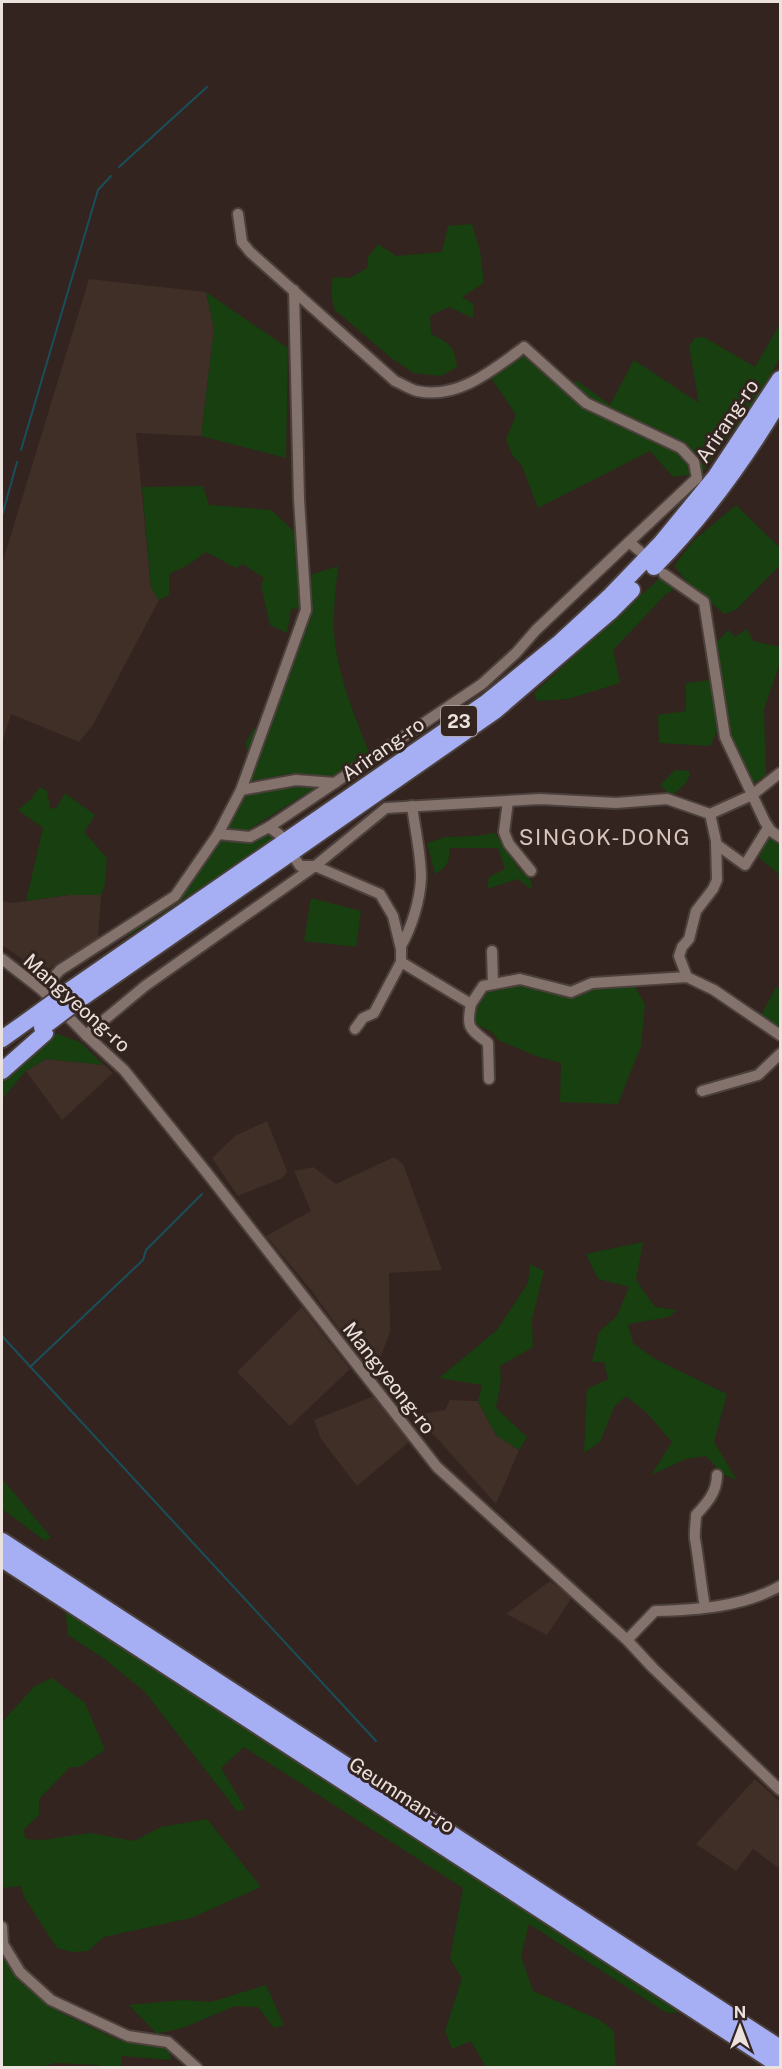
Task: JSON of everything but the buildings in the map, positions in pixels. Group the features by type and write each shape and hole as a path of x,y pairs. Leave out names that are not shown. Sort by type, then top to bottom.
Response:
{"highway":[{"name":"Arirang-ro","path":"2,1055 40,1020 487,702 558,644 611,595 661,543 716,476 780,379"},
{"name":"Arirang-ro","path":"75,995 495,711 542,673 610,612 674,547 728,478 780,400"},
{"path":"2,1027 26,1013 40,1020 45,1033 2,1071"},
{"name":"Arirang-ro","path":"2,1039 40,1020"},
{"name":"Geumman-ro","path":"2,1541 780,2048"},
{"name":"Geumman-ro","path":"2,1559 780,2066"}],"street":[{"path":"218,834 250,837 269,827 482,684 697,478 694,462 681,448 586,403 524,347 490,371 459,388 439,392 417,391 395,381 246,247 242,242 238,214"},
{"path":"42,990 60,970 175,896 218,834 241,790 306,610 299,499 294,290"},
{"path":"629,542 642,553"},
{"path":"664,574 704,602 726,736 768,828 780,837"},
{"path":"86,1035 145,986 315,866 386,808 540,799 616,803 667,799 710,814 752,795 780,773"},
{"path":"241,790 296,780 335,783"},
{"path":"508,801 504,832 509,844 531,871"},
{"path":"401,946 408,933 421,878 412,806"},
{"path":"687,977 679,956 682,947 689,939 696,911 713,890 717,880 716,844 710,814"},
{"path":"269,827 280,835"},
{"path":"716,844 745,865 768,828"},
{"path":"297,860 300,866 315,866 380,894 393,916 401,946 401,962 374,1013 363,1018 355,1029"},
{"path":"492,951 493,984"},
{"name":"Mangyeong-ro","path":"2,960 42,990 131,1078 437,1467 627,1640 780,1790"},
{"path":"401,962 471,1004"},
{"path":"489,1079 488,1043 472,1030 467,1021 471,1004 483,986 493,984 520,980 571,992 592,984 687,977 714,990 780,1035"},
{"path":"702,1091 758,1075 780,1054"},
{"path":"705,1607 695,1538 696,1515 709,1502 717,1475"},
{"path":"627,1640 655,1611 690,1610 737,1602 780,1586"},
{"path":"2,1927 3,1944 20,1972 51,2000 128,2036 168,2042 197,2067"}],"shaded area":[{"path":"89,279 206,292 214,329 201,436 136,433 151,588 159,600 93,725 79,742 11,714 2,743 2,564"},
{"path":"68,895 101,895 98,938 42,973 2,945 2,901 13,903"},
{"path":"46,1059 104,1065 113,1073 62,1120 26,1071"},
{"path":"267,1121 287,1171 283,1178 238,1196 212,1158 235,1136"},
{"path":"394,1157 403,1164 442,1270 389,1273 390,1332 373,1377 312,1291 266,1236 311,1211 294,1171 313,1167 336,1184"},
{"path":"302,1307 350,1369 290,1426 237,1372"},
{"path":"374,1396 409,1442 357,1486 321,1439 314,1420"},
{"path":"450,1400 478,1401 496,1435 519,1450 496,1504 416,1415 445,1410"},
{"path":"550,1581 572,1597 547,1635 506,1614"},
{"path":"755,1779 780,1802 780,1869 753,1849 736,1871 696,1844"}],"green space":[{"path":"472,224 480,251 484,283 462,297 474,304 473,318 449,307 430,316 431,334 450,346 455,354 457,367 441,376 414,373 391,358 334,309 331,292 333,277 350,278 367,268 368,257 378,244 396,256 442,252 448,226"},
{"path":"206,292 288,348 286,458 201,436 214,329"},
{"path":"780,324 780,357 759,396 702,473 673,477 650,451 538,508 522,466 512,455 506,439 516,415 491,378 522,355 565,391 576,380 610,405 634,360 699,403 689,346 695,338 704,337 755,367"},
{"path":"203,486 209,505 271,510 295,532 301,608 291,609 287,633 270,625 261,585 264,578 243,564 236,568 206,552 188,565 169,574 169,595 159,600 151,588 142,487"},
{"path":"736,505 780,548 780,565 736,610 724,614 687,582 674,566 693,541"},
{"path":"338,566 334,615 335,646 347,692 369,752 333,779 294,773 250,781 253,770 245,744 253,729 264,730 280,702 291,653 310,589 310,575"},
{"path":"661,577 674,589 665,595 613,650 620,683 568,699 537,701 534,693"},
{"path":"747,629 753,641 780,647 780,663 764,709 766,775 753,784 729,735 715,643 729,630 735,637"},
{"path":"712,680 720,725 710,746 659,743 658,715 686,711 686,683"},
{"path":"675,770 690,771 690,775 684,785 671,796 660,785"},
{"path":"291,786 318,786 248,830 226,829 245,794"},
{"path":"40,787 47,791 50,809 57,807 65,793 95,815 84,832 107,858 105,884 101,895 68,895 26,901 43,828 18,810"},
{"path":"269,832 277,837 128,936 128,931 181,894 191,884 219,838 243,842"},
{"path":"495,833 519,869 531,880 532,890 518,879 487,889 489,877 505,869 498,848 449,848 447,863 435,874 427,843 446,837"},
{"path":"769,836 780,843 780,887 778,873 759,858"},
{"path":"311,898 361,911 356,947 304,941"},
{"path":"516,984 569,995 609,986 635,987 645,1004 641,1046 618,1104 560,1102 561,1063 536,1056 498,1040 492,1032 479,1026 471,1016 490,989"},
{"path":"776,987 780,989 780,1030 761,1015"},
{"path":"55,1033 80,1042 104,1065 46,1059 26,1071 2,1099 2,1081"},
{"path":"643,1242 636,1280 655,1307 677,1310 669,1317 628,1324 633,1343 655,1359 727,1394 714,1442 737,1480 724,1475 706,1456 686,1459 651,1475 672,1442 647,1413 626,1396 614,1407 600,1442 584,1453 587,1389 608,1379 604,1362 592,1362 599,1332 617,1316 629,1287 598,1279 586,1254"},
{"path":"530,1264 544,1271 532,1320 533,1347 500,1366 501,1381 496,1408 527,1437 519,1450 496,1435 478,1401 482,1385 439,1378 497,1330 528,1283"},
{"path":"2,1479 51,1537 45,1541 2,1509"},
{"path":"65,1609 683,2012 667,2013 529,1924 521,1956 533,1991 600,2020 614,2031 616,2067 486,2067 471,2041 452,2049 445,2031 462,1978 450,1959 463,1888 244,1747 221,1768 245,1808 238,1812 145,1692 106,1660 68,1635"},
{"path":"52,1678 85,1703 105,1750 79,1767 70,1767 39,1799 39,1815 23,1830 26,1839 43,1840 90,1833 134,1841 161,1827 207,1819 261,1887 191,1918 104,1937 88,1951 72,1952 57,1948 24,1897 21,1886 2,1888 2,1722 35,1686"},
{"path":"2,1955 59,2012 118,2040 169,2049 171,2060 122,2056 121,2067 55,2063 41,2067 2,2067"},
{"path":"266,1985 284,2025 274,2028 258,2007 235,2006 185,2027 157,2034 129,2005 183,2000 211,2002"}],"waterway":[{"path":"119,167 207,87"},
{"path":"21,450 98,190 111,176"},
{"path":"2,516 17,462"},
{"path":"30,1367 143,1260 146,1250 202,1194"},
{"path":"2,1336 376,1741"}],"district":[{"name":"SINGOK-DONG","path":"605,837"}]}
